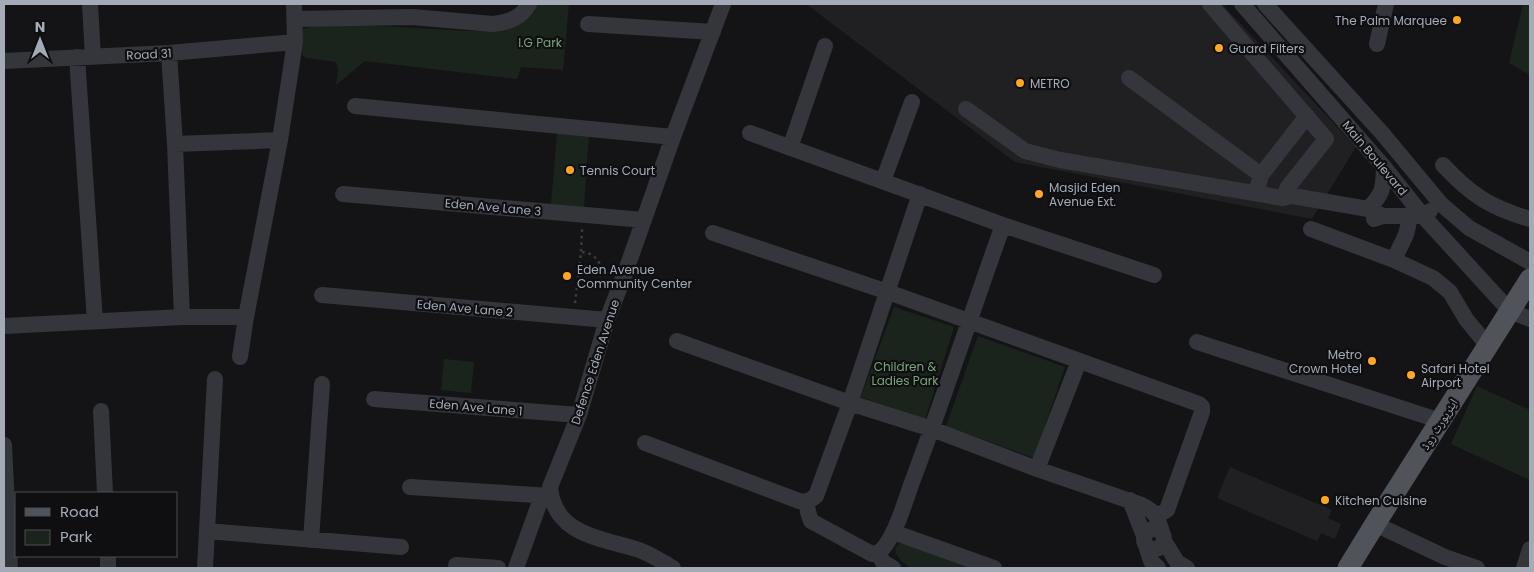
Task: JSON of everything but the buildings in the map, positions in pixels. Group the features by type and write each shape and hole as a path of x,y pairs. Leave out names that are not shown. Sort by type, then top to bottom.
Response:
{"main road":[{"name":"ایئرپورٹ روڈ","path":"1348,568 1488,346 1519,306 1530,279"}],"street":[{"path":"90,4 85,57 95,321"},
{"path":"240,357 280,140 295,42 294,11 412,11 494,24 516,18 525,12 530,4"},
{"name":"Defence Eden Avenue","path":"516,568 579,415 607,320 723,4"},
{"path":"1210,4 1326,139 1288,187 1283,198"},
{"name":"Main Boulevard","path":"1242,4 1384,167 1416,216 1519,306"},
{"name":"Main Boulevard","path":"1265,4 1458,221 1530,262"},
{"path":"1377,44 1386,4"},
{"path":"588,24 714,32"},
{"name":"Road 31","path":"4,61 169,53 295,42"},
{"path":"790,148 825,46"},
{"path":"169,53 176,144 182,317"},
{"path":"1129,78 1260,175"},
{"path":"883,181 912,102"},
{"path":"354,106 673,137"},
{"path":"966,109 1025,151 1060,160 1283,198 1291,205 1371,220 1376,212 1377,200 1382,191 1384,167"},
{"path":"1256,193 1260,175 1307,116"},
{"path":"750,133 1003,225 1154,275"},
{"path":"176,144 280,140"},
{"path":"1443,165 1460,184 1481,199 1504,211 1530,219"},
{"name":"Eden Ave Lane 3","path":"343,194 644,220"},
{"path":"645,443 799,501 807,502 816,496 850,403 920,194"},
{"path":"1376,212 1416,216 1441,204"},
{"path":"1394,260 1400,244 1416,216"},
{"path":"807,502 811,521 872,554 884,549 893,532 932,429 1003,225"},
{"path":"1311,229 1394,260 1432,278 1450,292 1466,319 1488,346"},
{"path":"713,234 888,292 1199,404 1202,407 1202,412 1167,510 1157,516"},
{"name":"Eden Ave Lane 2","path":"322,295 607,320"},
{"path":"1519,306 1530,319"},
{"path":"4,326 182,317 246,318"},
{"path":"677,341 850,403 932,429 1037,469 1130,500 1150,509 1157,516 1163,537 1176,562 1187,568"},
{"path":"1197,342 1441,421"},
{"path":"1037,469 1079,361"},
{"path":"204,568 215,379"},
{"path":"311,540 322,384"},
{"name":"Eden Ave Lane 1","path":"374,399 579,415"},
{"path":"101,411 105,492"},
{"path":"4,444 10,568"},
{"path":"410,486 547,496 556,510 579,531 598,539 642,551 662,566"},
{"path":"1130,500 1148,556"},
{"path":"1375,524 1445,557 1477,568"},
{"path":"207,531 401,548"},
{"path":"893,532 994,568"},
{"path":"1148,556 1150,549 1162,547 1163,537"},
{"path":"1524,568 1530,549"},
{"path":"878,553 883,562 893,568"},
{"path":"456,565 498,568"}],"path":[{"path":"574,306 581,252 583,215"},
{"path":"577,286 594,283 600,272 598,259 588,252 581,252"}],"shaded area":[{"path":"806,4 1222,4 1356,147 1312,219 1015,162"},
{"path":"1230,467 1332,510 1328,518 1341,524 1335,539 1321,533 1317,541 1217,498"}],"green space":[{"name":"I.G Park","path":"533,4 569,4 563,70 521,67 517,79 365,61 336,85 338,69 336,62 307,58 302,55 303,29 326,23 469,31 496,30 516,27 526,17"},
{"path":"1523,4 1530,4 1530,75 1509,63"},
{"name":"Tennis Court","path":"557,133 589,135 584,207 551,204"},
{"name":"Children & Ladies Park","path":"894,307 954,327 925,420 861,397"},
{"path":"978,336 1065,367 1034,458 946,426"},
{"path":"444,359 474,362 471,393 441,390"},
{"path":"1477,386 1530,410 1530,480 1451,444"},
{"path":"900,543 974,568 911,568 901,561 896,554 895,548"}],"place":[{"name":"The Palm Marquee","path":"1457,20"},
{"name":"Guard Filters","path":"1219,48"},
{"name":"METRO","path":"1020,83"},
{"name":"Tennis Court","path":"570,170"},
{"name":"Masjid Eden Avenue Ext.","path":"1039,194"},
{"name":"Eden Avenue Community Center","path":"567,276"},
{"name":"Metro Crown Hotel","path":"1372,361"},
{"name":"Safari Hotel Airport","path":"1411,375"},
{"name":"Kitchen Cuisine","path":"1325,500"}]}
